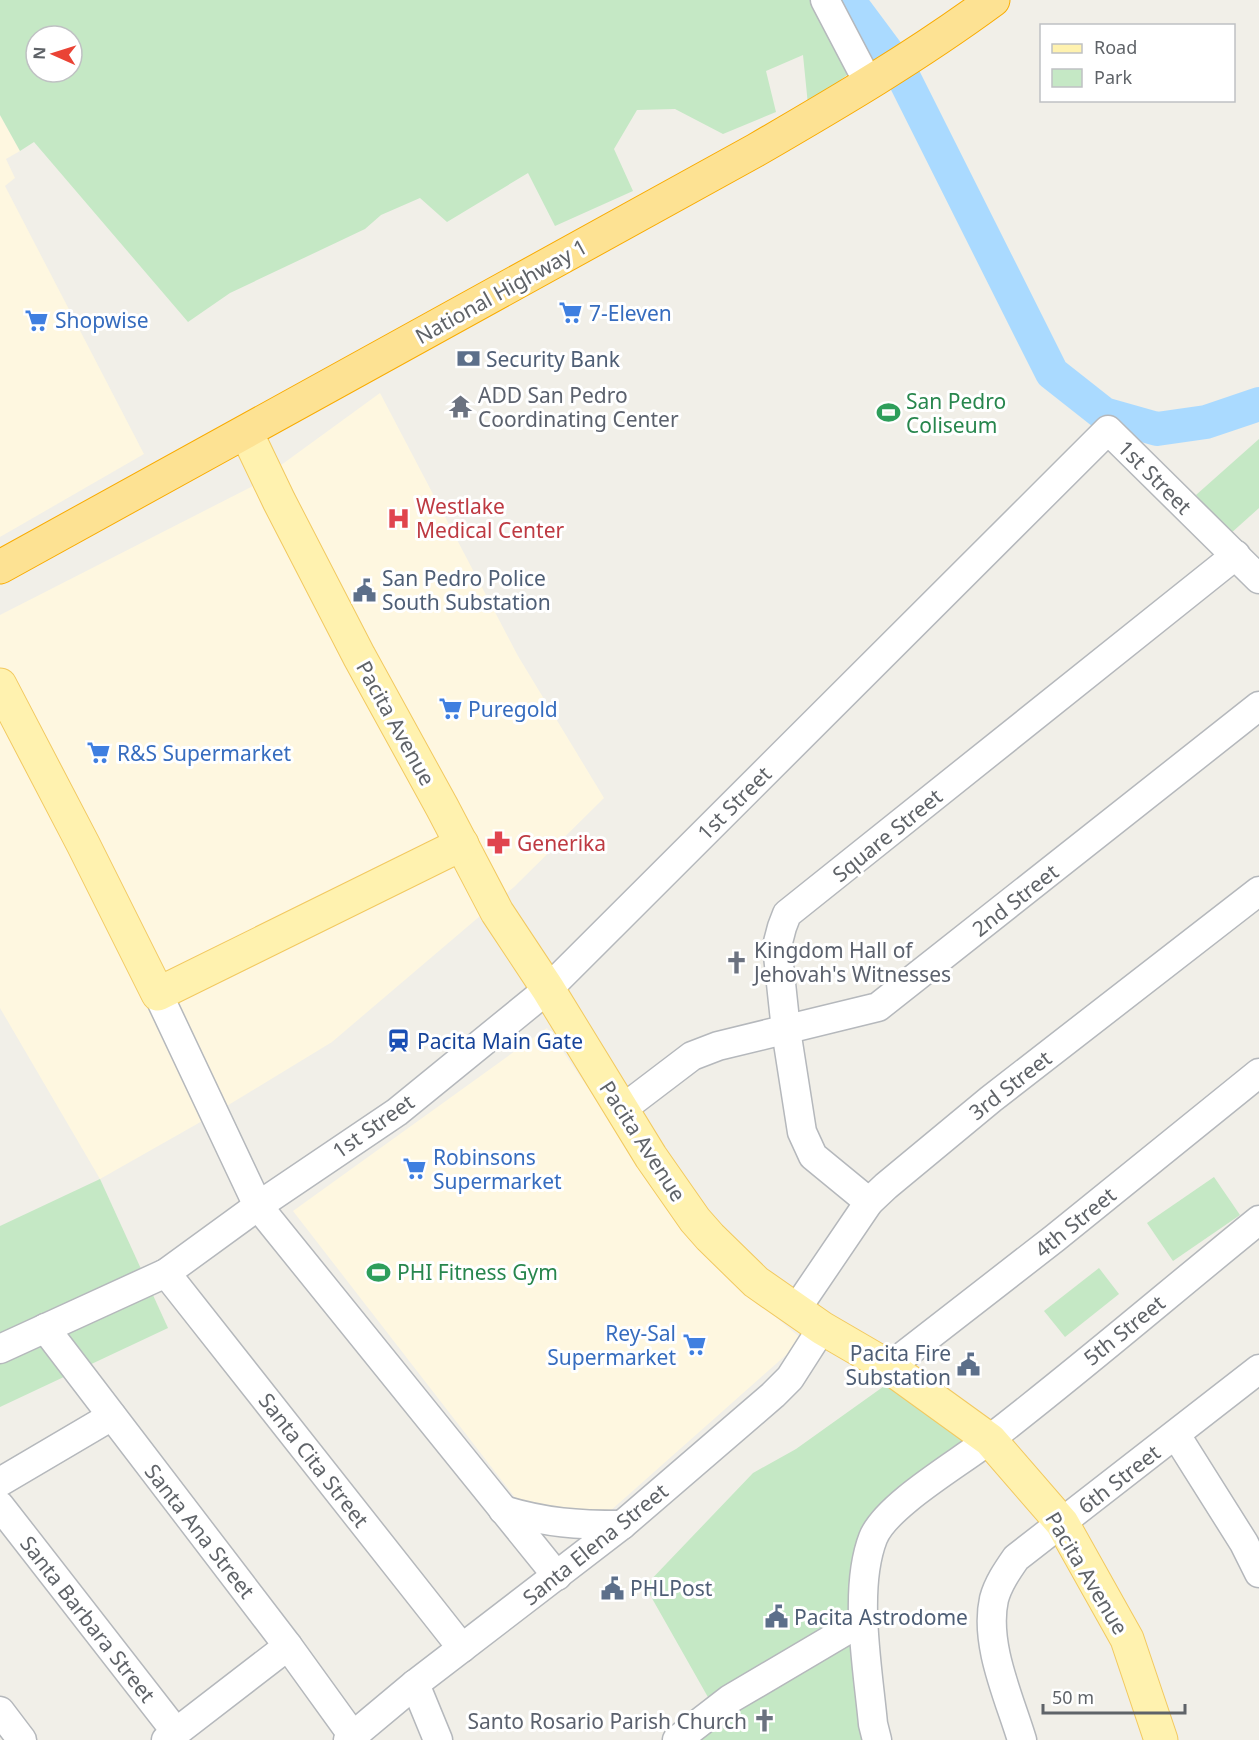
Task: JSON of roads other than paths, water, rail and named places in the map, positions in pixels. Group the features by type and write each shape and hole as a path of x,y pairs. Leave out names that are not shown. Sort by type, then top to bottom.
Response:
{"highway":[{"name":"National Highway 1","path":"0,567 696,184 887,72 993,0"}],"main road":[{"name":"Pacita Avenue","path":"246,432 359,656 497,912 548,988 657,1166 710,1237 756,1282 809,1319 889,1367 990,1440 1062,1523 1127,1639 1161,1740"},
{"path":"0,685 158,994 462,844"}],"street":[{"path":"825,0 887,72"},
{"name":"1st Street","path":"0,1349 166,1273 258,1206 397,1112 548,988 1108,430 1259,579"},
{"name":"Square Street","path":"869,1202 813,1156 802,1132 786,1030 777,946 787,915 1236,555"},
{"name":"2nd Street","path":"621,1110 692,1056 718,1046 878,1007 1259,706"},
{"name":"3rd Street","path":"809,1319 869,1202 991,1099 1259,891"},
{"path":"158,994 258,1206 557,1576"},
{"name":"4th Street","path":"889,1367 1055,1238 1259,1073"},
{"name":"5th Street","path":"877,1740 873,1724 864,1620 865,1574 874,1535 912,1495 990,1440 1259,1220"},
{"name":"Santa Cita Street","path":"166,1273 462,1648"},
{"name":"Santa Elena Street","path":"351,1738 415,1684 622,1526 773,1395 790,1377 809,1319"},
{"name":"Santa Ana Street","path":"45,1328 288,1646 351,1738"},
{"name":"6th Street","path":"1022,1740 994,1650 991,1625 994,1598 1004,1576 1016,1558 1259,1369"},
{"path":"0,1482 111,1416"},
{"path":"1176,1435 1244,1543 1259,1573"},
{"name":"Santa Barbara Street","path":"0,1506 171,1736"},
{"path":"503,1510 551,1522 622,1526"},
{"path":"677,1740 730,1699 864,1620"},
{"path":"171,1736 288,1646"},
{"path":"415,1684 438,1740"},
{"path":"0,1712 22,1740"}],"waterway":[{"path":"848,0 900,70 1052,373 1104,414 1157,429 1206,422 1259,404"}],"place":[{"name":"7-Eleven","path":"571,313"},
{"name":"Shopwise","path":"37,320"},
{"name":"Security Bank","path":"468,359"},
{"name":"ADD San Pedro Coordinating Center","path":"460,407"},
{"name":"San Pedro Coliseum","path":"888,413"},
{"name":"Westlake Medical Center","path":"398,518"},
{"name":"San Pedro Police South Substation","path":"364,590"},
{"name":"Puregold","path":"450,709"},
{"name":"R&S Supermarket","path":"99,753"},
{"name":"Generika","path":"499,843"},
{"name":"Kingdom Hall of Jehovah's Witnesses","path":"736,962"},
{"name":"Pacita Main Gate","path":"399,1041"},
{"name":"Robinsons Supermarket","path":"415,1169"},
{"name":"PHI Fitness Gym","path":"379,1272"},
{"name":"Rey-Sal Supermarket","path":"694,1345"},
{"name":"Pacita Fire Substation","path":"969,1365"},
{"name":"PHLPost","path":"612,1588"},
{"name":"Pacita Astrodome","path":"776,1617"},
{"name":"Santo Rosario Parish Church","path":"765,1721"}]}
